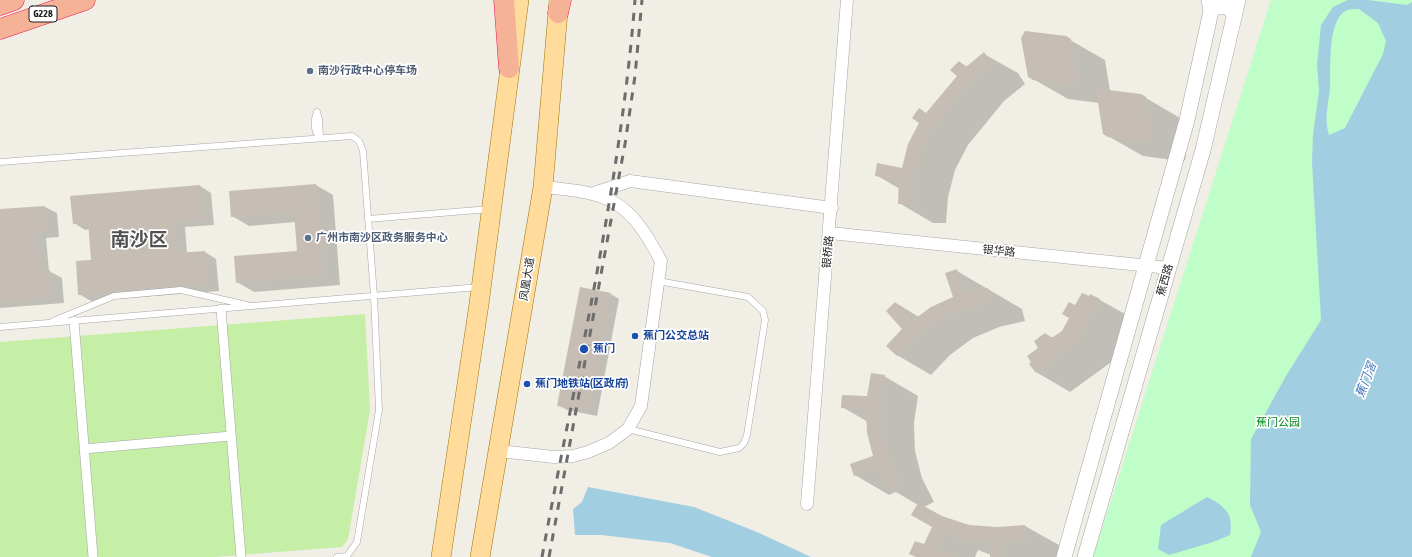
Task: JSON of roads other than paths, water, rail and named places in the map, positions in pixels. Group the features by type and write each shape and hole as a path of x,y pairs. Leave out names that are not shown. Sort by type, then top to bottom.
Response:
{"highway":[{"path":"0,5 14,0"},
{"name":"G228","path":"0,29 85,0"},
{"path":"504,0 509,68"}],"main road":[{"path":"441,557 481,287 519,0"},
{"name":"凤凰大道","path":"480,557 543,187 559,4"}],"street":[{"name":"银桥路","path":"807,504 832,208 847,0"},
{"name":"蕉西路","path":"1085,557 1203,150 1238,0"},
{"path":"1210,6 1227,7 1234,16"},
{"name":"蕉西路","path":"1064,557 1187,120 1210,6"},
{"path":"594,193 630,181 832,208"},
{"path":"498,451 554,457 573,456 588,452 609,443 628,429 641,406 661,261 651,242 631,215 616,202 594,193 543,187"},
{"name":"银华路","path":"830,233 1169,268"},
{"path":"221,309 241,557"},
{"path":"74,321 93,557"},
{"path":"84,449 231,436"}],"lane":[{"path":"0,162 352,136 359,140 363,150 374,296 379,410 357,542 348,556 337,557"},
{"path":"368,219 491,209"},
{"path":"628,429 720,452 738,448 744,443 747,435 765,320 763,311 748,297 658,281"},
{"path":"0,328 481,287"},
{"path":"46,324 114,296 167,291 181,290 253,306"}],"water":[{"name":"蕉门滘","path":"1348,0 1368,0 1407,5 1412,2 1412,557 1251,557 1261,532 1250,505 1251,439 1286,376 1321,320 1312,162 1313,135 1319,91 1317,65 1321,25 1333,7","holes":["1355,9 1359,9 1378,23 1386,41 1383,54 1345,128 1329,135 1327,112 1330,89 1330,59 1331,46 1336,24 1340,16 1347,10"]},
{"path":"588,487 694,507 757,532 811,557 712,557 670,543 601,535 575,535 573,509 582,502"},
{"path":"1207,497 1223,507 1227,512 1231,521 1230,535 1213,542 1169,555 1158,549 1161,525"}],"railway":[{"path":"542,557 596,280 608,210 619,140 635,0"},
{"path":"549,557 625,144 635,76 642,0"}],"place":[{"name":"南沙行政中心停车场","path":"310,71"},
{"name":"广州市南沙区政务服务中心","path":"308,238"},
{"name":"蕉门公交总站","path":"635,336"},
{"name":"蕉门","path":"584,349"},
{"name":"蕉门地铁站(区政府)","path":"527,384"}],"district":[{"name":"南沙区","path":"139,240"}],"park label":[{"name":"蕉门公园","path":"1278,423"}]}
